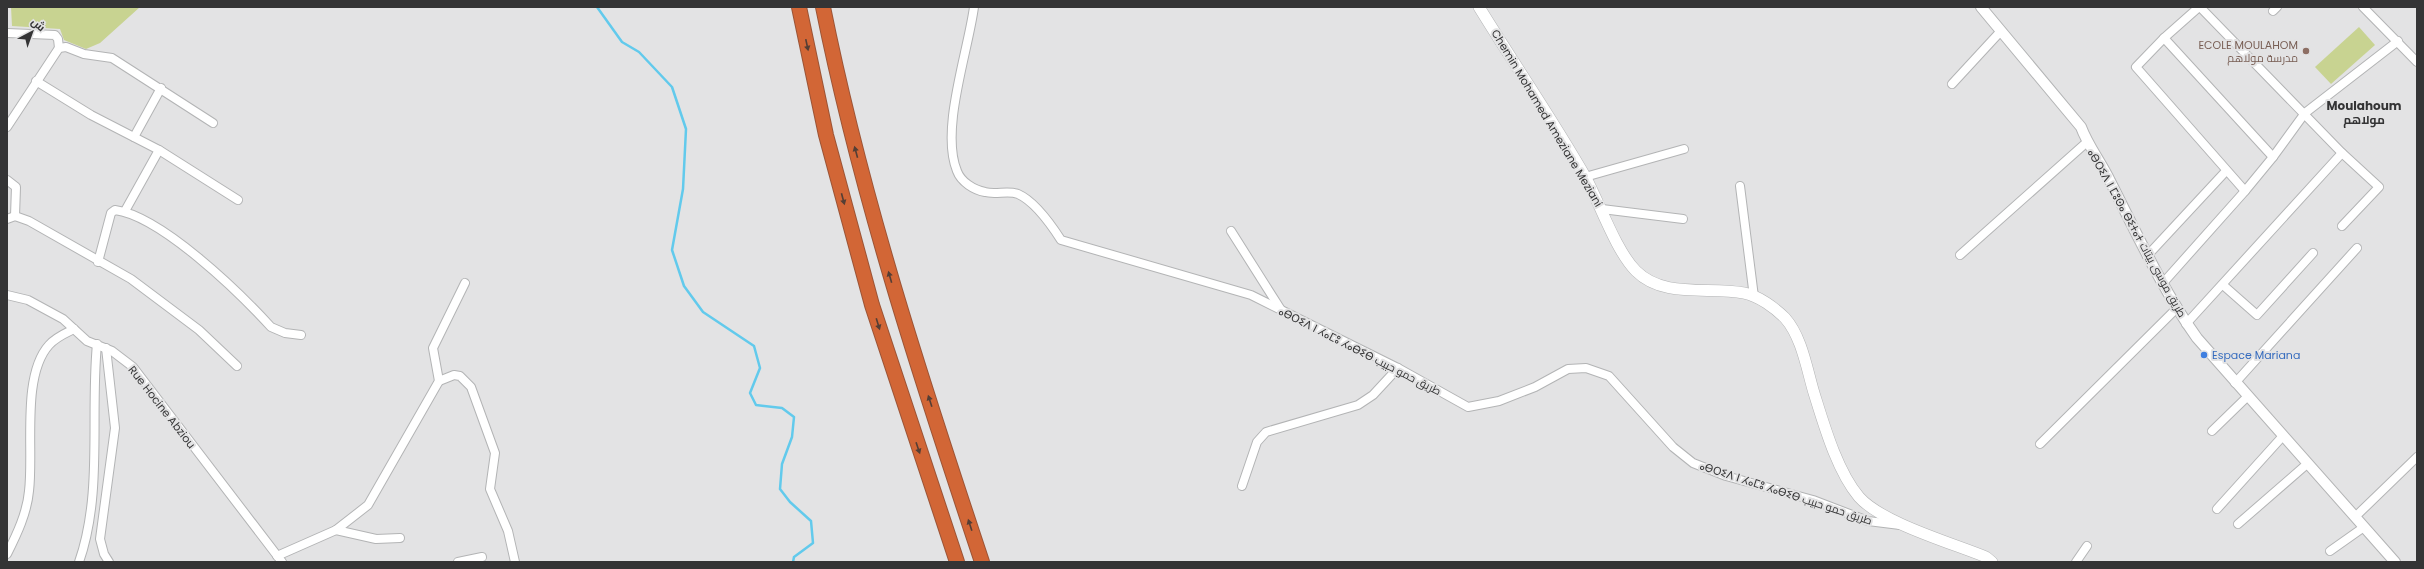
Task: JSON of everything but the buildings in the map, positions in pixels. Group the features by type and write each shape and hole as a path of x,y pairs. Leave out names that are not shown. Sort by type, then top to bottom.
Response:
{"highway":[{"path":"799,7 826,135 872,305 957,562"},
{"path":"823,7 851,133 885,260 982,562"}],"main road":[{"name":"Chemin Mohamed Ameziane Meziani","path":"1479,7 1585,177 1623,253 1636,271 1656,283 1677,289 1746,293 1771,305 1786,320 1797,339 1820,414 1844,474 1859,497 1876,511 1986,557 1992,562"}],"street":[{"name":"ⴰⴱⵔⵉⴷ ⵏ ⵃⴰⵎⵓ ⵃⴰⴱⵉⴱ طريق حمو حبيب","path":"974,7 955,102 952,134 952,157 957,173 968,185 985,192 1018,194 1049,220 1061,240 1251,295 1398,368 1468,407 1499,401 1534,387 1568,369 1586,368 1609,376 1673,447 1693,463 1726,476 1813,500 1868,522 1910,526"},
{"name":"ⴰⴱⵔⵉⴷ ⵏ ⵎⵓⵙⴰ ⴱⵉⵜⴰⵜ طريق موسى بيتات","path":"1982,7 2000,32 2048,85 2081,127 2087,142 2106,173 2147,256 2176,309 2186,324 2282,437 2395,562"},
{"path":"2245,192 2136,67 2164,38 2200,7 2342,152 2379,187 2342,226"},
{"path":"2364,7 2417,62"},
{"path":"1952,84 2000,32"},
{"path":"7,33 55,35 58,38 59,48 7,127"},
{"path":"2164,38 2273,157"},
{"path":"2163,283 2245,192 2273,157 2304,113 2398,41"},
{"path":"59,48 66,47 84,54 112,58 161,88 213,123"},
{"path":"36,81 91,115 159,150 238,200"},
{"path":"134,137 161,88"},
{"path":"1960,255 2087,142"},
{"path":"1585,177 1684,149"},
{"path":"125,211 159,150"},
{"path":"2186,324 2223,285 2342,152"},
{"path":"2147,256 2226,171"},
{"path":"7,180 16,188 16,216"},
{"path":"1740,186 1754,297"},
{"path":"1602,209 1683,219"},
{"path":"98,262 111,213 115,210 125,211 150,223 177,240 271,327 285,333 301,335"},
{"path":"7,219 16,216 40,226 98,262 131,279 165,303 237,366"},
{"path":"1231,231 1281,311"},
{"path":"2235,383 2357,248"},
{"path":"2223,285 2257,315 2313,253"},
{"path":"439,381 433,348 465,283"},
{"name":"Rue Hocine Abziou","path":"7,295 28,300 63,319 87,341 106,348 133,367 279,559"},
{"path":"2040,444 2176,309"},
{"path":"7,554 20,527 29,491 31,401 37,369 40,359 50,344 74,329"},
{"path":"79,562 86,540 94,463 93,382 97,344"},
{"path":"106,348 114,428 100,539 104,554 109,562"},
{"path":"1242,486 1257,442 1266,432 1358,405 1373,395 1398,368"},
{"path":"279,559 336,530 368,505 439,381 454,375 460,376 472,387 495,453 490,488 508,531 515,562"},
{"path":"2212,431 2247,397"},
{"path":"2217,509 2282,437"},
{"path":"2354,517 2417,457"},
{"path":"2238,524 2307,464"},
{"path":"2330,551 2364,527"},
{"path":"336,530 376,539 400,538"},
{"path":"2076,562 2087,546"},
{"path":"458,562 482,557"}],"green space":[{"path":"11,7 140,7 100,43 86,49 64,40 60,29 12,26"},
{"path":"2359,27 2375,45 2331,84 2315,67"}],"waterway":[{"path":"597,7 622,42 639,52 672,87 686,129 683,189 672,250 684,286 703,312 754,346 760,368 750,393 756,405 782,408 794,417 792,437 782,464 780,489 790,502 811,521 813,543 794,557 793,562"}],"place":[{"name":"ECOLE MOULAHOM مدرسة مولاهم","path":"2306,51"},
{"name":"Espace Mariana","path":"2204,355"}],"district":[{"name":"Moulahoum مولاهم","path":"2364,112"}]}
